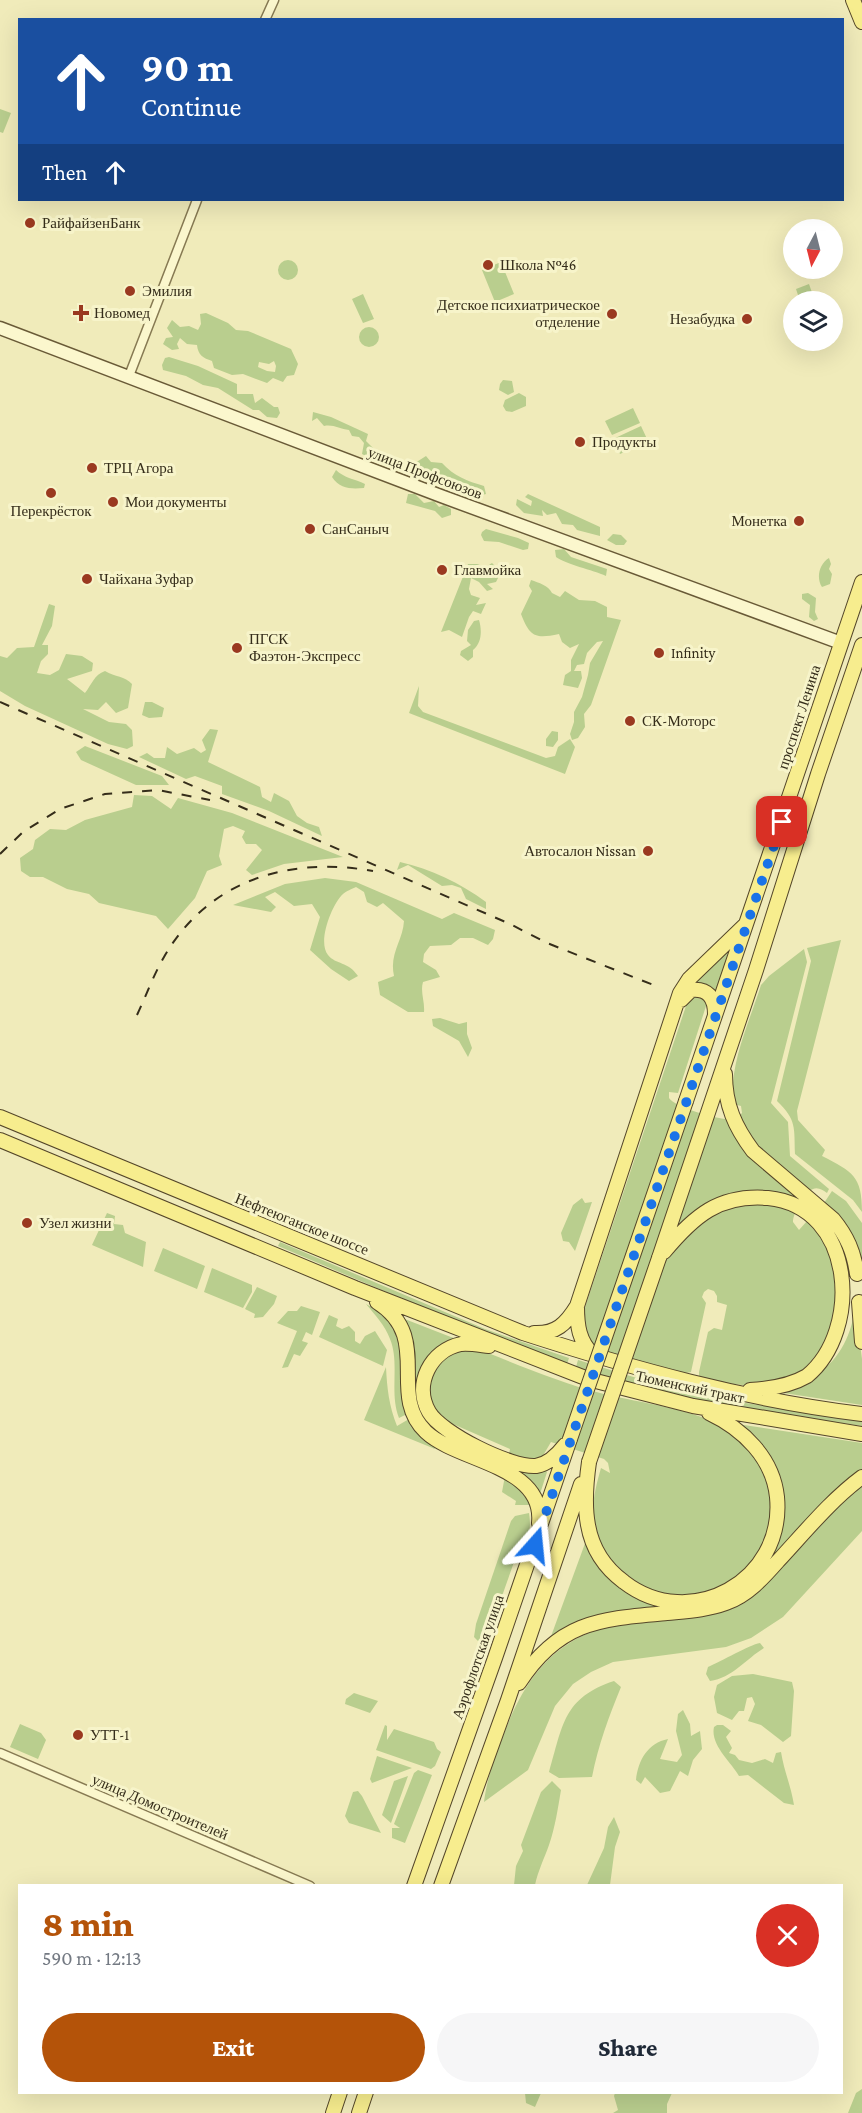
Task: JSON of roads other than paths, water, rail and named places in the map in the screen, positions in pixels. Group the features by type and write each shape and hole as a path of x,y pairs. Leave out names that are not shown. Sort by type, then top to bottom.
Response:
{"main road":[{"path":"853,0 862,22"},
{"name":"улица Профсоюзов","path":"0,328 441,496 841,643"},
{"name":"проспект Ленина","path":"570,1439 862,582"},
{"path":"442,1884 508,1700 710,1108 861,648 841,643"},
{"path":"523,1333 546,1334 560,1329 577,1306 680,993 689,979 748,921"},
{"path":"674,1016 684,996 691,990 700,989 708,992 714,1000 715,1017"},
{"path":"706,1385 745,1390 763,1389 789,1383 814,1371 826,1361 846,1333 851,1316 849,1276 836,1239 816,1211 753,1151 733,1121 725,1090 725,1074 730,1048"},
{"name":"Нефтеюганское шоссе","path":"0,1117 523,1333 593,1355"},
{"path":"0,1140 354,1288 517,1353"},
{"path":"659,1258 686,1227 704,1212 720,1203 739,1198 788,1201 816,1211 833,1219 853,1251 862,1342"},
{"path":"354,1288 388,1309 399,1322 405,1337 408,1390 416,1421 438,1440 522,1481 534,1497 539,1510 535,1545"},
{"path":"577,1306 579,1334 584,1346 593,1355"},
{"path":"517,1353 483,1345 462,1344 446,1350 437,1357 426,1372 423,1389 428,1411 442,1428 504,1459 536,1466 562,1453"},
{"name":"Тюменский тракт","path":"517,1353 620,1389 693,1406 862,1434"},
{"name":"Тюменский тракт","path":"593,1355 765,1398 862,1414"},
{"path":"589,1462 585,1496 588,1527 597,1552 614,1574 637,1591 666,1601 707,1600 730,1590 751,1574 770,1545 775,1531 777,1511 775,1484 764,1458 746,1437 729,1424 693,1406"},
{"name":"Аэрофлотская улица","path":"415,1884 535,1545 562,1453 570,1439"},
{"path":"508,1700 527,1671 549,1647 565,1634 581,1626 611,1619 704,1609 740,1596 761,1579 830,1506 862,1477"},
{"path":"333,2113 339,2094"},
{"path":"359,2113 365,2094"}],"street":[{"path":"266,18 274,0"},
{"path":"129,376 197,201"},
{"name":"улица Домостроителей","path":"0,1753 305,1884"}],"railway":[{"path":"0,702 510,924 547,943 656,986"},
{"path":"0,854 23,832 60,809 105,794 158,790 210,800"},
{"path":"137,1015 160,964 182,931 203,909 227,892 282,871 311,867 342,867 373,871"}],"place":[{"name":"РайфайзенБанк","path":"30,223"},
{"name":"Школа №46","path":"488,265"},
{"name":"Эмилия","path":"130,291"},
{"name":"Новомед","path":"81,313"},
{"name":"Детское психиатрическое отделение","path":"612,314"},
{"name":"Незабудка","path":"747,319"},
{"name":"Продукты","path":"580,442"},
{"name":"ТРЦ Агора","path":"92,468"},
{"name":"Перекрёсток","path":"51,493"},
{"name":"Мои документы","path":"113,502"},
{"name":"Монетка","path":"799,521"},
{"name":"СанСаныч","path":"310,529"},
{"name":"Главмойка","path":"442,570"},
{"name":"Чайхана Зуфар","path":"87,579"},
{"name":"ПГСК Фаэтон-Экспресс","path":"237,648"},
{"name":"Infinity","path":"659,653"},
{"name":"СК-Моторс","path":"630,721"},
{"name":"Автосалон Nissan","path":"648,851"},
{"name":"Узел жизни","path":"27,1223"},
{"name":"УТТ-1","path":"78,1735"}]}
